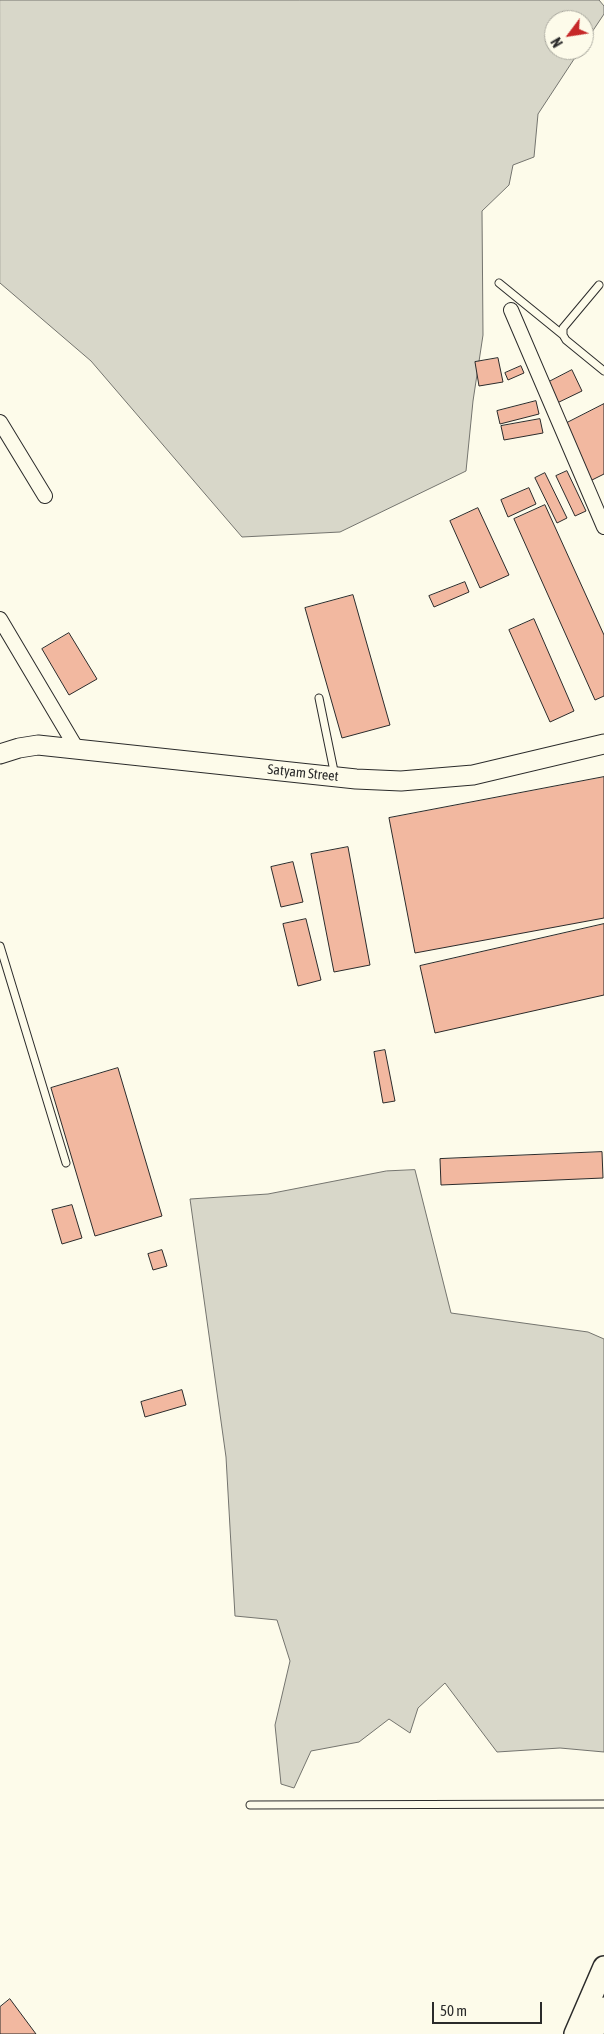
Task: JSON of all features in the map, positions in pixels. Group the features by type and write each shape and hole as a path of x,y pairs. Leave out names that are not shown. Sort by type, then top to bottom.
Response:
{"main road":[{"path":"575,2034 604,1967"},
{"path":"592,2034 604,2008"}],"street":[{"path":"511,310 604,527"},
{"path":"0,422 45,496"},
{"path":"0,618 77,749"},
{"name":"Satyam Street","path":"0,754 38,745 335,776 401,781 473,775 604,744"}],"lane":[{"path":"499,283 604,371"},
{"path":"563,335 564,328 600,285"},
{"path":"319,698 335,776"},
{"path":"0,946 66,1163"},
{"path":"250,1805 604,1804"}],"shaded area":[{"path":"0,0 599,0 604,6 604,14 594,29 594,10 544,10 544,60 573,60 538,114 534,157 513,165 509,185 482,211 483,335 473,401 466,471 340,532 242,537 91,361 0,283"},
{"path":"415,1170 451,1313 588,1332 604,1339 604,1752 560,1748 497,1752 445,1683 418,1708 410,1733 389,1719 359,1742 311,1751 294,1788 281,1784 275,1725 290,1661 277,1620 235,1616 226,1457 190,1199 268,1194 386,1171"}],"building":[{"path":"498,358 503,382 479,386 475,362"},
{"path":"521,366 524,373 508,380 505,373"},
{"path":"572,370 582,391 555,404 545,384"},
{"path":"536,401 539,414 500,424 497,411"},
{"path":"604,404 604,474 588,482 563,425"},
{"path":"540,419 543,433 504,440 501,426"},
{"path":"567,471 586,511 575,516 556,476"},
{"path":"545,473 567,518 557,523 535,478"},
{"path":"529,488 536,504 508,517 501,500"},
{"path":"545,505 604,635 604,696 595,700 514,519"},
{"path":"478,508 509,575 480,588 450,521"},
{"path":"465,582 469,592 434,607 429,596"},
{"path":"353,595 390,725 342,738 305,608"},
{"path":"534,619 574,711 550,722 509,630"},
{"path":"69,633 97,679 69,695 42,649"},
{"path":"604,777 604,918 415,953 389,818"},
{"path":"348,847 370,965 334,972 311,854"},
{"path":"293,862 303,902 281,907 271,867"},
{"path":"306,919 321,980 298,986 283,924"},
{"path":"604,924 604,995 435,1033 420,966"},
{"path":"385,1050 395,1101 383,1103 374,1052"},
{"path":"118,1068 162,1216 95,1236 51,1088"},
{"path":"602,1152 603,1178 441,1185 440,1159"},
{"path":"72,1205 82,1238 62,1244 52,1210"},
{"path":"162,1250 167,1266 153,1270 148,1254"},
{"path":"182,1390 186,1405 145,1417 141,1402"},
{"path":"10,1999 36,2034 0,2034 0,2007"}]}
